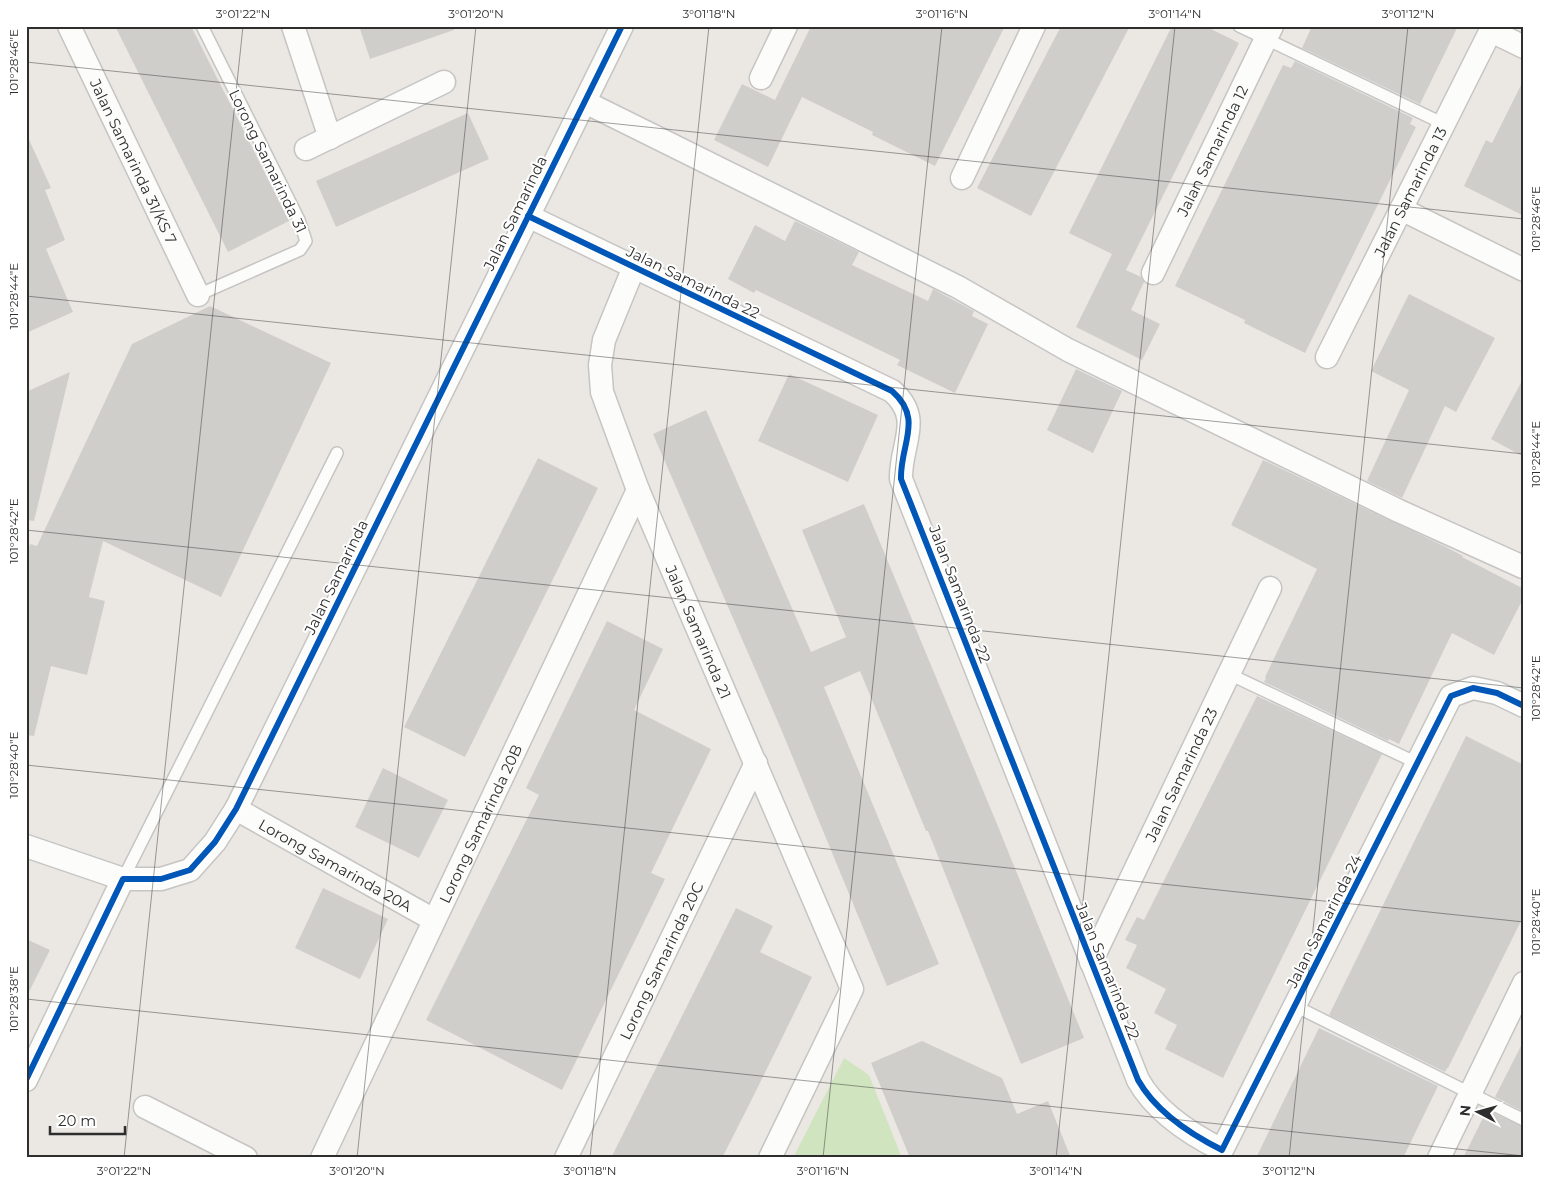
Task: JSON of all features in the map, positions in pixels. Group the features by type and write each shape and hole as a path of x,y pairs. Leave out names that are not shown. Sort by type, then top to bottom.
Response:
{"street":[{"name":"Jalan Samarinda 31/KS 7","path":"69,26 198,295"},
{"path":"293,26 330,138"},
{"name":"Jalan Samarinda","path":"26,846 123,879 161,879 190,870 215,842 236,808 528,216 600,109 622,26"},
{"path":"761,78 786,26"},
{"path":"962,178 1034,26"},
{"path":"1492,29 1524,47"},
{"name":"Jalan Samarinda 13","path":"1327,357 1492,29"},
{"name":"Jalan Samarinda 12","path":"1153,274 1269,33"},
{"path":"306,150 444,82"},
{"path":"600,109 958,288 1068,350 1399,511 1523,566"},
{"path":"1401,209 1524,270"},
{"name":"Jalan Samarinda 22","path":"528,216 892,391 902,400 910,421 901,465 901,479 1138,1080 1144,1091 1153,1101 1187,1130 1222,1154"},
{"name":"Jalan Samarinda 21","path":"634,267 604,340 600,365 602,392 638,490 852,989 770,1158"},
{"name":"Lorong Samarinda 20B","path":"322,1158 638,490"},
{"name":"Jalan Samarinda 23","path":"1091,962 1270,588"},
{"name":"Jalan Samarinda 24","path":"1222,1154 1451,696 1473,688 1497,693 1524,706"},
{"name":"Lorong Samarinda 20C","path":"566,1158 756,763"},
{"name":"Lorong Samarinda 20A","path":"236,808 434,920"},
{"path":"26,1080 123,879"},
{"path":"1439,1158 1524,983"},
{"path":"145,1107 246,1158"}],"lane":[{"name":"Lorong Samarinda 31","path":"198,295 300,250 306,241 299,220 202,26"},
{"path":"1239,26 1269,33 1444,124"},
{"path":"123,879 337,453"},
{"path":"1229,674 1418,763"},
{"path":"1295,1006 1524,1120"}],"green space":[{"path":"844,1058 869,1075 902,1158 793,1158"}],"building":[{"path":"115,26 191,26 289,221 228,252"},
{"path":"359,26 454,26 454,30 370,59"},
{"path":"811,26 1005,26 935,166 872,135 873,132 802,97 768,167 714,140 742,84 775,100"},
{"path":"1061,26 1130,26 1031,216 977,188"},
{"path":"1172,26 1205,26 1239,43 1126,270 1141,277 1144,282 1131,310 1160,324 1142,360 1076,327 1112,254 1069,233"},
{"path":"1312,26 1458,26 1420,104 1302,48"},
{"path":"1295,61 1413,118 1410,124 1416,127 1305,353 1244,323 1245,320 1175,286 1283,65 1291,68"},
{"path":"1524,79 1524,216 1464,186 1486,140 1492,143"},
{"path":"468,113 489,159 336,227 316,181"},
{"path":"26,133 51,188 45,190 65,240 46,249 73,312 26,333"},
{"path":"795,221 859,252 852,265 928,301 933,289 974,311 972,316 988,324 955,393 897,365 900,360 756,290 754,293 728,279 755,225 785,241"},
{"path":"1409,294 1495,338 1456,412 1445,406 1402,498 1367,481 1409,390 1371,371"},
{"path":"210,306 331,363 221,597 103,541 89,597 105,601 87,675 51,666 34,736 26,735 26,560 30,544 37,546 132,344"},
{"path":"1076,369 1122,391 1093,453 1047,430"},
{"path":"70,372 34,521 26,520 26,392"},
{"path":"789,374 878,415 848,482 758,441"},
{"path":"1524,377 1524,457 1491,439"},
{"path":"706,410 811,652 846,637 802,530 864,504 1084,1038 1021,1064 928,831 926,831 860,671 824,687 939,964 887,986 781,729 653,434"},
{"path":"538,458 598,488 465,757 404,727"},
{"path":"1263,460 1444,546 1524,589 1524,597 1494,655 1452,633 1399,744 1389,739 1388,741 1264,682 1317,569 1231,525"},
{"path":"607,621 663,649 634,710 711,749 651,873 665,879 562,1090 426,1020 539,795 526,788"},
{"path":"1257,696 1382,754 1223,1078 1165,1049 1177,1025 1154,1013 1166,989 1126,968 1137,945 1125,940 1137,917 1144,920"},
{"path":"1466,736 1524,765 1524,915 1445,1072 1329,1015"},
{"path":"383,768 448,800 419,858 355,827"},
{"path":"323,888 388,919 360,979 295,948"},
{"path":"736,908 773,926 760,952 812,977 752,1099 722,1158 611,1158"},
{"path":"26,939 50,950 26,998"},
{"path":"1319,1028 1438,1086 1403,1158 1256,1158"},
{"path":"1524,1040 1524,1112 1495,1097"},
{"path":"922,1041 1002,1078 1017,1114 1048,1101 1071,1158 910,1158 871,1063"},
{"path":"1487,1110 1524,1127 1524,1158 1463,1158"}],"cycle path":[{"path":"26,1080 123,879 161,879 190,870 215,842 236,809 622,26"},
{"path":"528,216 892,391 902,401 909,422 901,479 1138,1080 1145,1092 1164,1112 1198,1137 1222,1150 1451,696 1473,688 1497,693 1524,706"}]}
